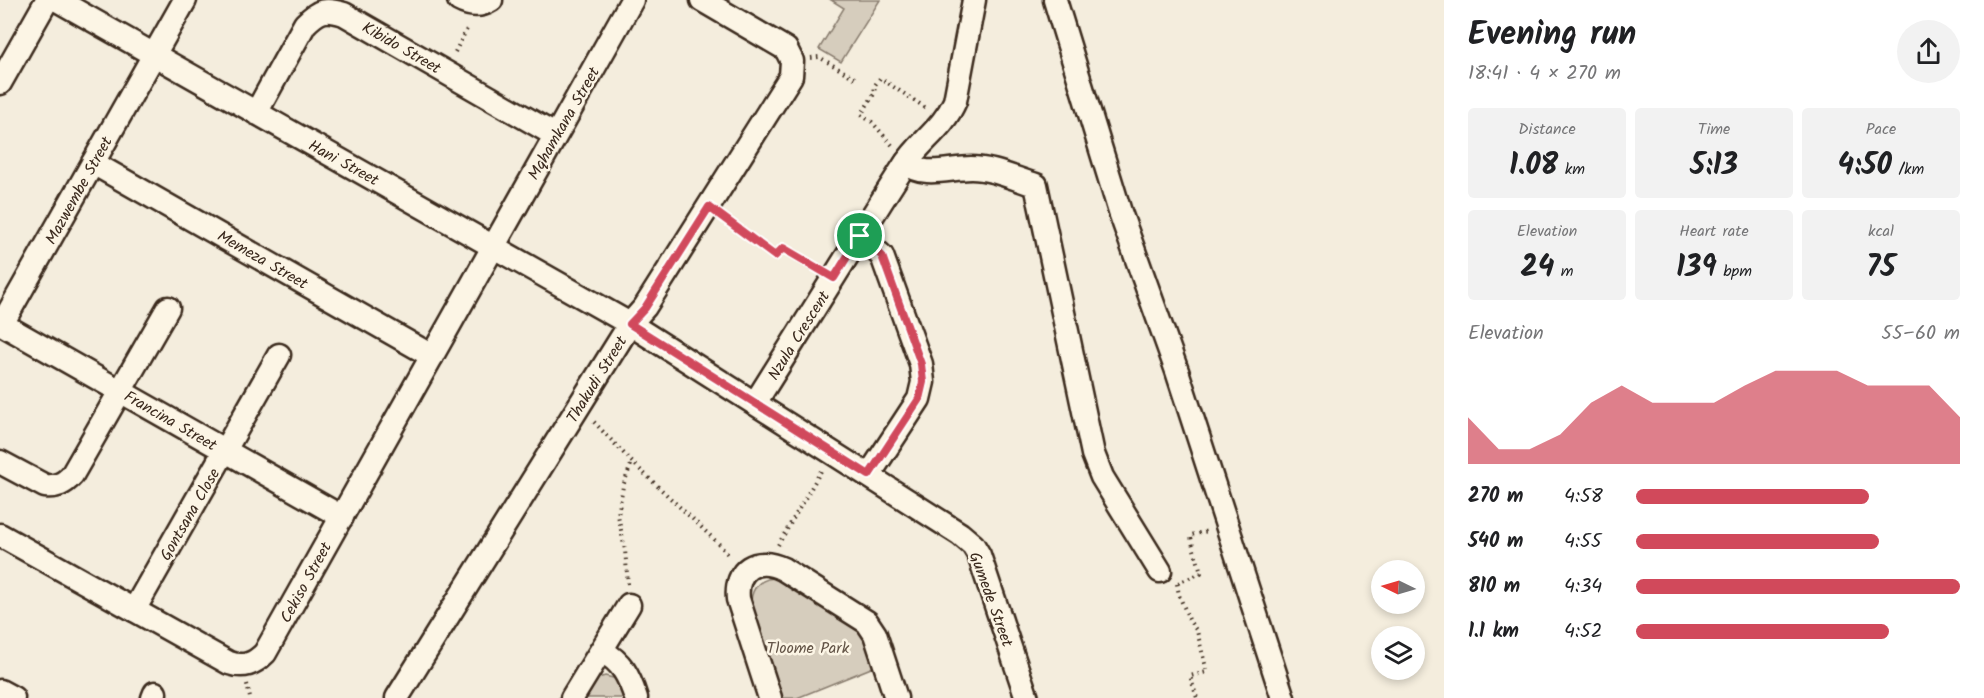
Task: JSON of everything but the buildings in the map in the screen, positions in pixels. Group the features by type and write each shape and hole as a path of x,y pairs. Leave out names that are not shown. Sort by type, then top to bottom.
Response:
{"street":[{"path":"0,83 47,0"},
{"name":"Hani Street","path":"57,0 630,324"},
{"name":"Mazwembe Street","path":"1,324 185,0"},
{"name":"Mqhamkana Street","path":"493,246 632,0"},
{"path":"702,0 781,45 786,49 792,61"},
{"name":"Nzula Crescent","path":"755,404 906,163 944,122 950,112 955,101 974,0"},
{"path":"1055,0 1120,212 1177,371 1283,698"},
{"name":"Kibido Street","path":"256,112 305,24 316,13 326,10 344,14 555,135"},
{"name":"Thakudi Street","path":"397,698 630,324 645,308 791,76 792,61"},
{"path":"906,163 919,171 986,169 1036,185 1094,454 1102,477 1119,506 1168,577"},
{"name":"Memeza Street","path":"93,164 432,356"},
{"path":"860,236 882,256 923,373 919,399 869,475"},
{"name":"Cekiso Street","path":"0,536 229,663 242,666 250,664 265,653 493,246"},
{"path":"0,463 45,486 67,481 168,308"},
{"name":"Francina Street","path":"1,324 342,517"},
{"name":"Gumede Street","path":"630,324 869,475 960,534 973,545 984,565 1027,698"},
{"name":"Gontsana Close","path":"134,609 279,355"},
{"path":"770,698 738,599 738,581 742,573 755,565 776,566 862,618 875,634 896,698"},
{"path":"572,698 629,605"},
{"path":"602,651 624,669 636,698"}],"path":[{"path":"444,72 476,2"},
{"path":"792,61 819,57 858,80"},
{"path":"906,163 872,122 861,115 874,94 874,85 880,78 926,108"},
{"path":"709,207 775,256 783,248 834,278"},
{"path":"577,410 592,419 632,462 720,545 742,573"},
{"path":"629,605 625,550 618,515 623,486 632,462"},
{"path":"774,551 825,463"},
{"path":"1197,698 1190,676 1208,672 1197,631 1190,622 1179,595 1168,577 1201,573 1197,554 1192,547 1191,535 1227,527"}],"green space":[{"path":"831,0 880,0 841,62 819,49 844,8"},
{"name":"Tloome Park","path":"774,578 782,579 861,633 876,666 797,698 780,698 751,600 758,584"},
{"path":"605,676 617,679 628,698 580,698 592,680"}],"route":[{"path":"709,207 761,248 775,256 783,248 834,278 860,236 882,256 923,373 919,399 869,475 630,324 645,308 709,207"}]}
